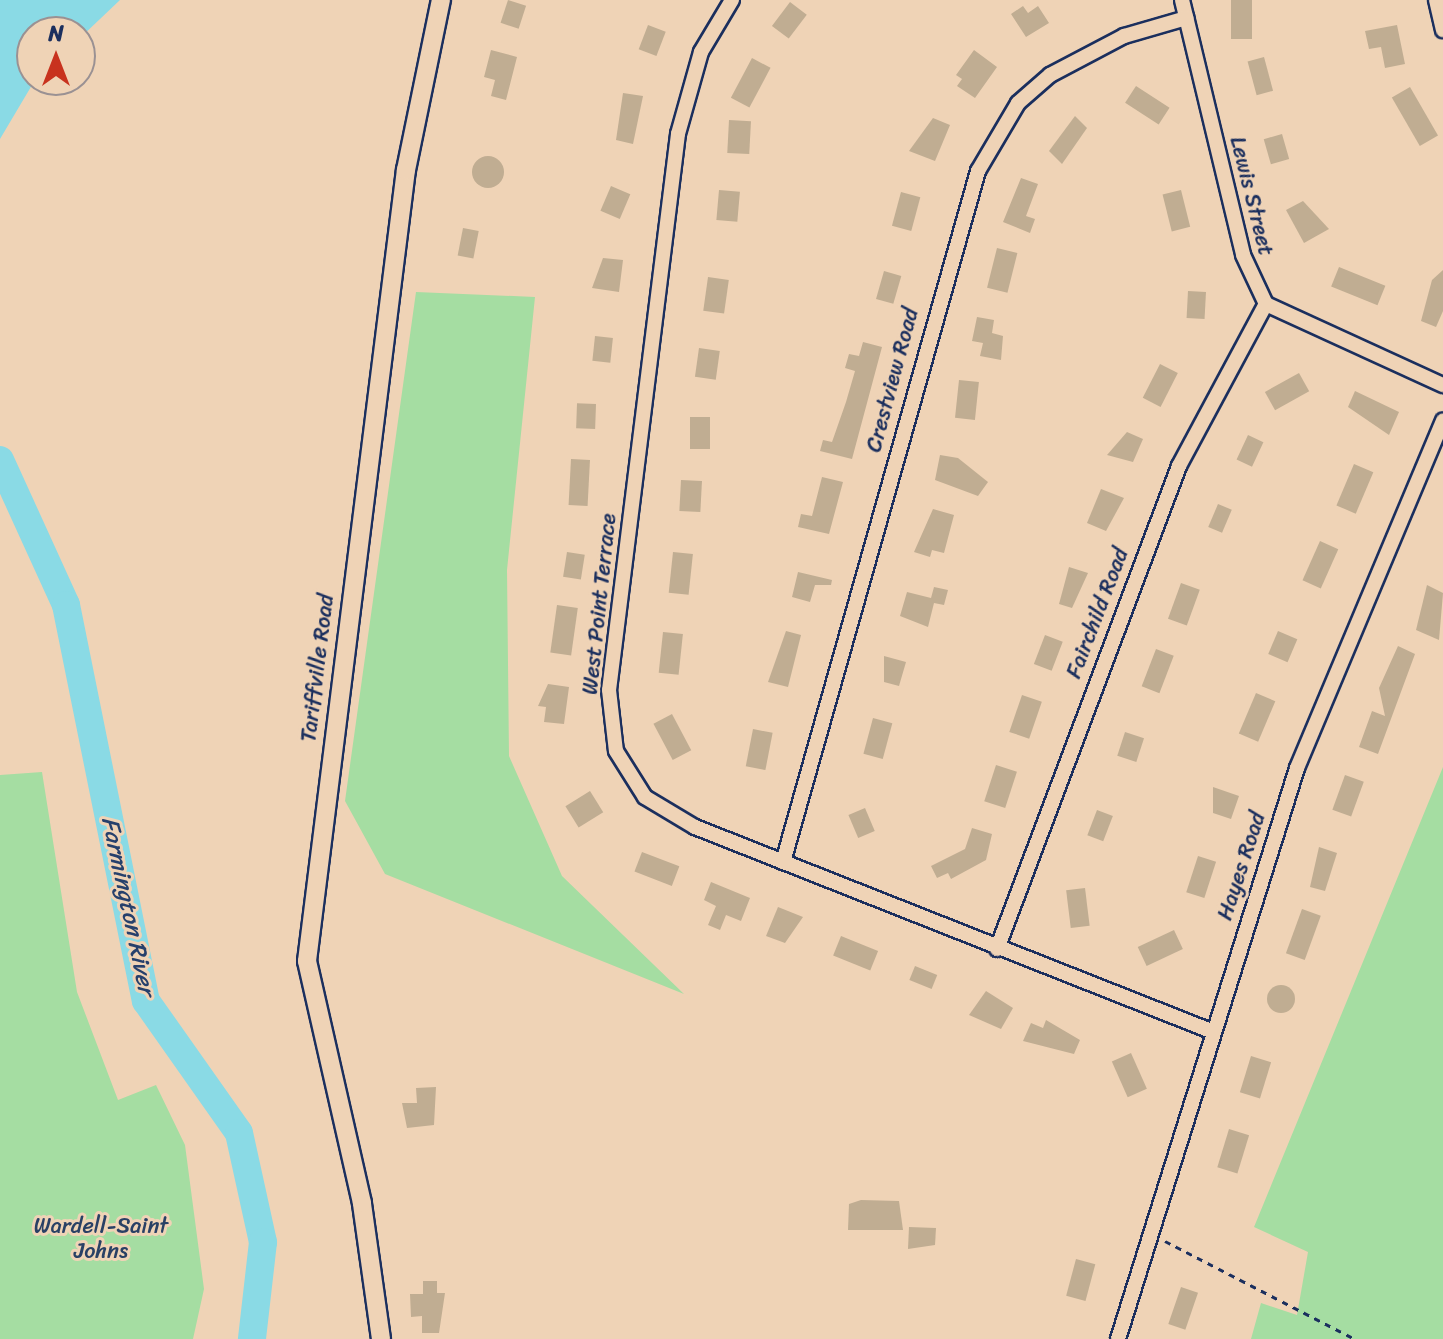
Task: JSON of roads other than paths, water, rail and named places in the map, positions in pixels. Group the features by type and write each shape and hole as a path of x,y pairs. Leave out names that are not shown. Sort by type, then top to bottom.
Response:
{"main road":[{"name":"Tariffville Road","path":"381,1339 362,1203 307,961 406,170 441,0"}],"street":[{"name":"West Point Terrace","path":"732,0 701,52 678,134 613,653 611,722 616,751 645,797 695,827 997,949 1211,1031"},
{"name":"Lewis Street","path":"1182,0 1243,255 1266,304"},
{"path":"1436,0 1443,30"},
{"name":"Crestview Road","path":"783,862 978,171 1018,103 1050,75 1124,36 1186,18"},
{"path":"1266,304 1443,385"},
{"name":"Fairchild Road","path":"997,949 1168,491 1266,304"},
{"name":"Hayes Road","path":"1118,1339 1211,1031 1297,768 1443,420"}],"water":[{"path":"0,0 120,0 96,23 96,16 16,16 16,96 26,96 0,139"}],"waterway":[{"name":"Farmington River","path":"0,460 66,605 146,1001 239,1133 263,1242 252,1339"}],"park label":[{"name":"Wardell-Saint Johns","path":"101,1238"}]}
